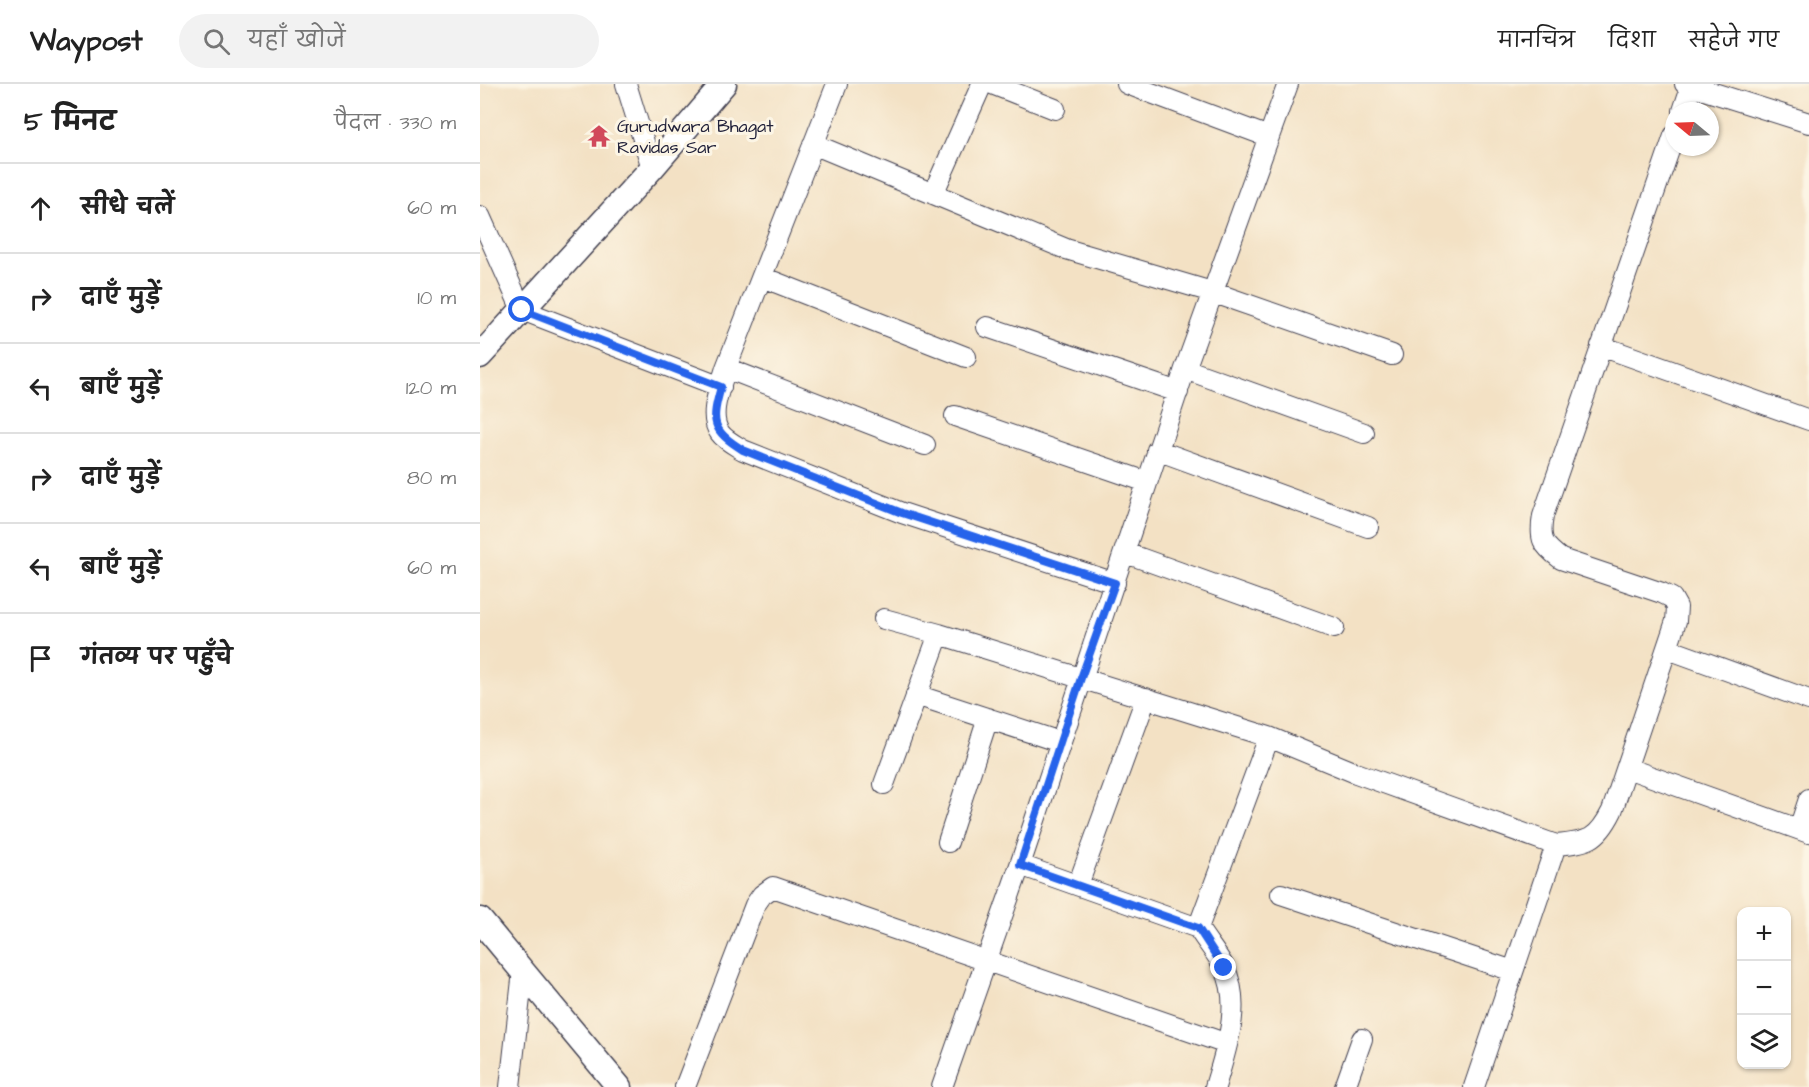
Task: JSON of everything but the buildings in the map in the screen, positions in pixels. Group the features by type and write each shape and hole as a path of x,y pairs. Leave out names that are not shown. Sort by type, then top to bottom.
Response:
{"street":[{"path":"626,84 652,168"},
{"path":"480,356 652,168 724,84"},
{"path":"837,84 724,377 715,408 716,425 720,434 743,450 902,513 1115,583"},
{"path":"933,194 982,84"},
{"path":"992,84 1055,109"},
{"path":"1127,84 1269,137"},
{"path":"942,1087 1020,865 1081,678 1126,553 1185,369 1288,84"},
{"path":"1685,102 1690,85 1807,116"},
{"path":"813,144 1066,249 1212,292 1392,355"},
{"path":"884,619 1269,737 1356,773 1556,845 1582,842 1594,837 1604,828 1612,811 1668,649 1676,621 1677,607 1672,598 1561,559 1547,549 1540,534 1543,516 1667,156"},
{"path":"480,216 522,310 925,445"},
{"path":"762,278 966,357"},
{"path":"987,327 1178,392"},
{"path":"1601,346 1809,420"},
{"path":"1185,369 1364,433"},
{"path":"955,416 1147,482"},
{"path":"1158,450 1368,527"},
{"path":"1126,553 1334,628"},
{"path":"884,784 939,634"},
{"path":"1668,649 1809,700"},
{"path":"916,695 1060,742"},
{"path":"1078,885 1146,698"},
{"path":"948,842 988,718"},
{"path":"1198,928 1269,737"},
{"path":"1627,768 1804,831 1809,799"},
{"path":"1474,1087 1556,845"},
{"path":"1020,865 1198,928 1224,968 1231,988 1233,1013 1215,1087"},
{"path":"685,1087 756,905 762,895 773,887 1227,1044"},
{"path":"1281,894 1513,971"},
{"path":"484,928 523,971 619,1087"},
{"path":"510,1087 523,971"},
{"path":"1345,1087 1362,1039"}],"place":[{"name":"Gurudwara Bhagat Ravidas Sar","path":"599,136"}],"route":[{"path":"522,310 721,387 715,408 716,425 720,434 743,450 902,513 1115,583 1081,678 1020,865 1198,928 1224,968"}]}
